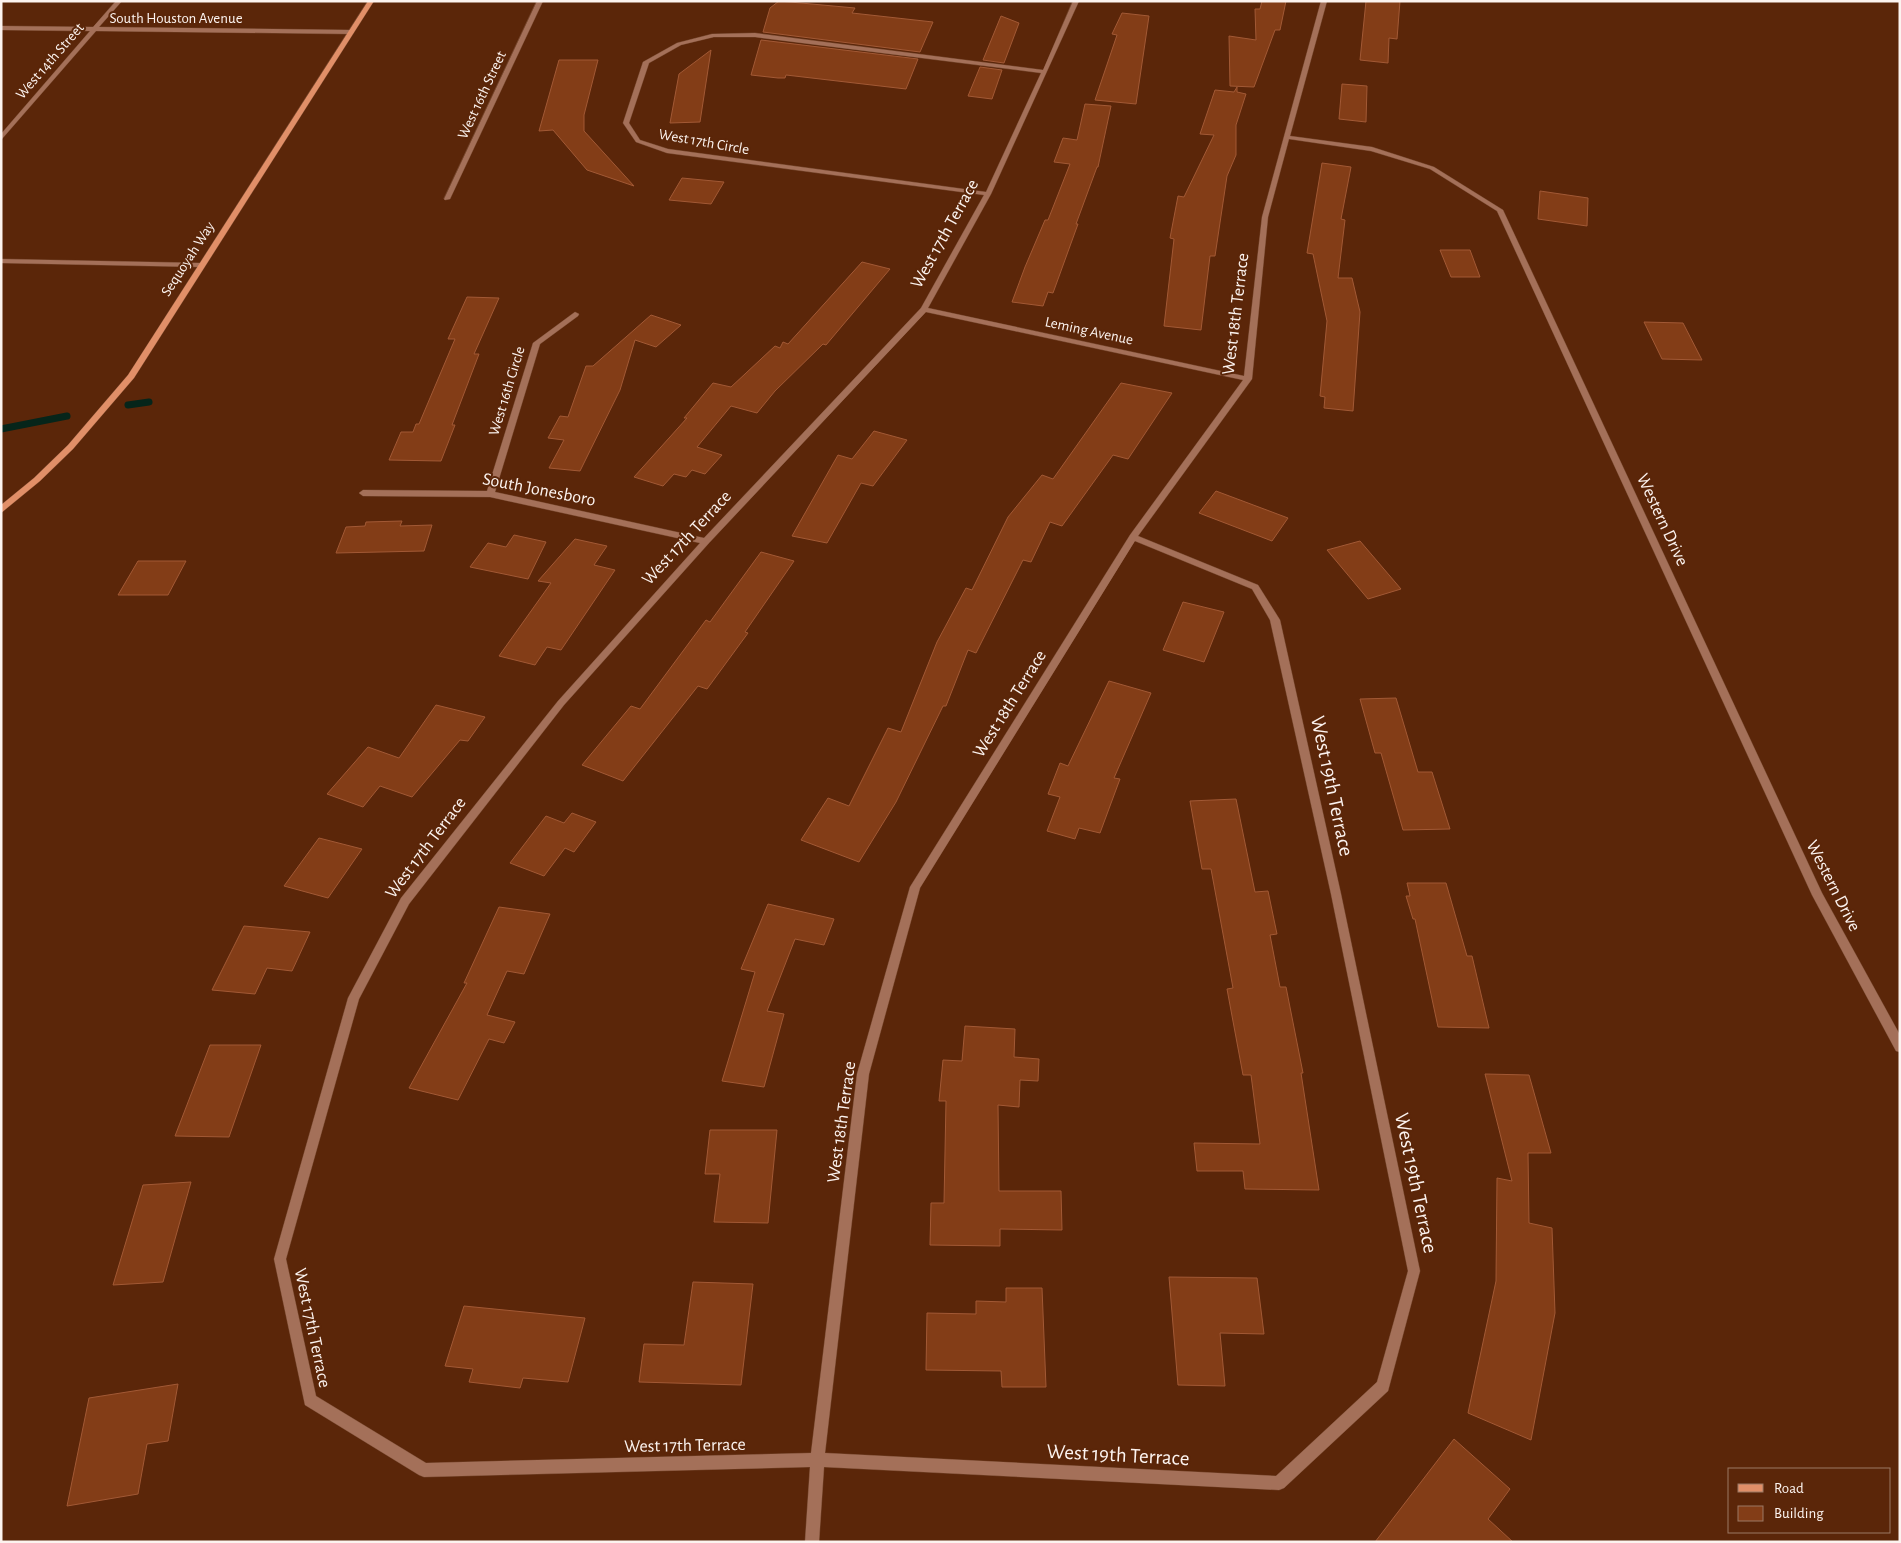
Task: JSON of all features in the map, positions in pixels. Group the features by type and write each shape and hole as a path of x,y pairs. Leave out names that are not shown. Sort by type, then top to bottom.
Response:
{"street":[{"name":"West 14th Street","path":"1,138 119,1"},
{"name":"Sequoyah Way","path":"3,506 56,462 102,413 131,376 200,265 371,1"},
{"name":"West 16th Street","path":"447,199 540,1"},
{"name":"West 17th Terrace","path":"817,1460 424,1470 310,1400 280,1259 354,998 405,901 561,703 706,542 924,309 988,194 1076,1"},
{"name":"West 18th Terrace","path":"812,1542 817,1460 862,1074 915,887 1133,538 1248,380 1265,217 1324,1"},
{"name":"South Houston Avenue","path":"1,28 351,32"},
{"name":"West 17th Circle","path":"988,194 667,151 638,141 626,123 646,62 679,44 714,35 755,35 1045,72"},
{"name":"Western Drive","path":"1286,137 1372,149 1432,168 1500,210 1818,895 1900,1047"},
{"path":"1,261 200,265"},
{"name":"Leming Avenue","path":"924,309 1248,380"},
{"name":"West 16th Circle","path":"490,494 537,343 576,314"},
{"name":"South Jonesboro","path":"363,493 490,494 706,542"},
{"name":"West 19th Terrace","path":"817,1460 1279,1483 1383,1386 1414,1271 1336,894 1275,620 1254,587 1133,538"}],"building":[{"path":"779,1 855,8 852,13 933,22 920,52 763,32 770,8"},
{"path":"1262,1 1286,1 1280,30 1275,30 1254,87 1230,86 1229,36 1256,40 1255,9 1260,9"},
{"path":"1366,1 1400,1 1397,39 1389,38 1388,63 1360,60"},
{"path":"1122,13 1149,16 1136,104 1095,100 1117,35 1112,34"},
{"path":"1001,16 1019,23 1004,63 983,60"},
{"path":"761,40 918,59 906,89 786,75 785,78 778,78 751,75"},
{"path":"711,50 700,122 670,123 679,74"},
{"path":"559,60 598,60 584,115 584,131 634,186 587,170 553,130 539,131"},
{"path":"980,67 1002,70 992,99 968,96"},
{"path":"1342,84 1367,86 1366,122 1339,119"},
{"path":"1237,87 1237,92 1246,94 1236,125 1236,155 1227,176 1215,256 1210,256 1201,330 1164,326 1174,239 1170,238 1178,196 1184,197 1214,135 1200,134 1215,90 1234,92"},
{"path":"1085,104 1111,106 1098,167 1076,224 1078,224 1053,293 1048,292 1043,306 1012,302 1025,267 1045,220 1048,220 1070,164 1054,162 1063,138 1077,140"},
{"path":"1322,163 1351,167 1341,219 1345,220 1338,278 1352,278 1360,312 1353,411 1324,408 1325,397 1320,396 1327,321 1313,254 1307,253"},
{"path":"682,178 724,182 711,204 669,200"},
{"path":"1540,191 1588,198 1587,226 1538,219"},
{"path":"1440,250 1470,250 1480,277 1451,277"},
{"path":"862,262 890,269 826,345 823,344 775,391 757,413 731,406 697,447 722,455 705,474 692,470 686,477 674,474 663,486 634,477 687,418 684,418 713,383 731,387 775,346 780,348 783,342 788,344"},
{"path":"467,297 499,298 474,354 479,354 452,425 455,425 441,461 389,460 401,432 413,432 416,424 419,424 455,339 448,339"},
{"path":"651,315 681,325 656,347 635,340 620,390 580,471 549,468 564,440 548,438 560,416 568,417 586,366 593,366"},
{"path":"1644,322 1683,323 1702,360 1662,359"},
{"path":"1121,383 1172,393 1128,459 1113,455 1062,526 1050,522 1031,562 1023,560 976,653 968,650 946,706 943,706 896,802 859,862 801,840 828,798 849,806 888,728 901,732 937,642 966,588 972,590 1008,517 1042,475 1053,479"},
{"path":"874,431 907,440 873,486 861,483 827,543 792,536 838,455 852,459"},
{"path":"1216,491 1288,518 1272,541 1199,513"},
{"path":"402,521 400,526 432,525 424,551 336,553 346,527 365,526 366,522"},
{"path":"514,535 546,542 528,579 470,567 488,543 506,547"},
{"path":"575,539 607,546 594,565 615,570 561,650 547,647 535,665 499,656 551,583 538,581"},
{"path":"1360,541 1401,589 1368,599 1327,550"},
{"path":"761,552 794,561 745,632 748,633 707,689 698,686 623,781 582,765 631,706 640,709 706,620 710,622"},
{"path":"138,561 186,561 168,595 118,595"},
{"path":"1183,602 1224,612 1204,662 1163,650"},
{"path":"1109,681 1151,693 1114,778 1120,779 1100,833 1079,828 1075,839 1047,831 1060,797 1048,794 1060,763 1068,766"},
{"path":"1396,698 1418,772 1432,772 1450,829 1403,830 1381,753 1375,753 1360,699"},
{"path":"436,705 485,717 468,741 460,740 412,797 380,786 363,807 327,794 368,747 399,758"},
{"path":"1236,799 1255,892 1268,891 1277,934 1270,935 1280,987 1286,987 1303,1073 1301,1073 1319,1190 1245,1189 1243,1171 1197,1171 1194,1143 1260,1144 1251,1075 1243,1075 1227,989 1233,988 1211,869 1202,869 1190,801"},
{"path":"572,813 596,822 574,852 565,848 544,876 510,863 546,816 564,823"},
{"path":"319,838 362,849 328,898 284,886"},
{"path":"1407,883 1446,883 1467,956 1472,956 1489,1028 1438,1027 1415,919 1413,919 1406,896 1410,896"},
{"path":"768,904 834,919 824,945 795,939 767,1011 784,1014 764,1087 722,1081 755,972 741,969"},
{"path":"499,907 550,914 524,974 507,971 487,1015 515,1022 504,1043 489,1039 458,1100 409,1088 467,983 464,983"},
{"path":"244,926 310,932 292,971 267,968 255,994 212,990"},
{"path":"965,1026 1015,1029 1014,1057 1039,1059 1038,1081 1020,1080 1019,1107 998,1105 999,1191 1061,1191 1062,1230 1000,1229 1000,1246 930,1245 931,1203 944,1203 946,1101 939,1101 943,1060 962,1061"},
{"path":"210,1045 261,1045 229,1137 175,1136"},
{"path":"1485,1074 1529,1075 1551,1153 1528,1153 1529,1223 1552,1228 1555,1313 1531,1440 1468,1413 1496,1281 1497,1178 1512,1181"},
{"path":"710,1130 777,1130 768,1223 714,1222 720,1174 705,1174"},
{"path":"191,1182 163,1282 113,1285 143,1185"},
{"path":"1169,1277 1257,1278 1264,1334 1220,1333 1225,1386 1178,1385"},
{"path":"693,1282 753,1284 741,1385 639,1382 644,1344 684,1345"},
{"path":"1006,1288 1042,1288 1046,1387 1002,1387 1001,1371 926,1370 927,1313 976,1314 976,1301 1006,1302"},
{"path":"464,1306 585,1318 568,1382 523,1378 520,1388 469,1382 473,1369 445,1366"},
{"path":"178,1384 168,1441 147,1444 138,1494 67,1506 89,1398"},
{"path":"1454,1439 1510,1489 1488,1519 1513,1542 1375,1542"}],"waterway":[{"path":"128,405 149,402"},
{"path":"1,429 67,416"}]}
